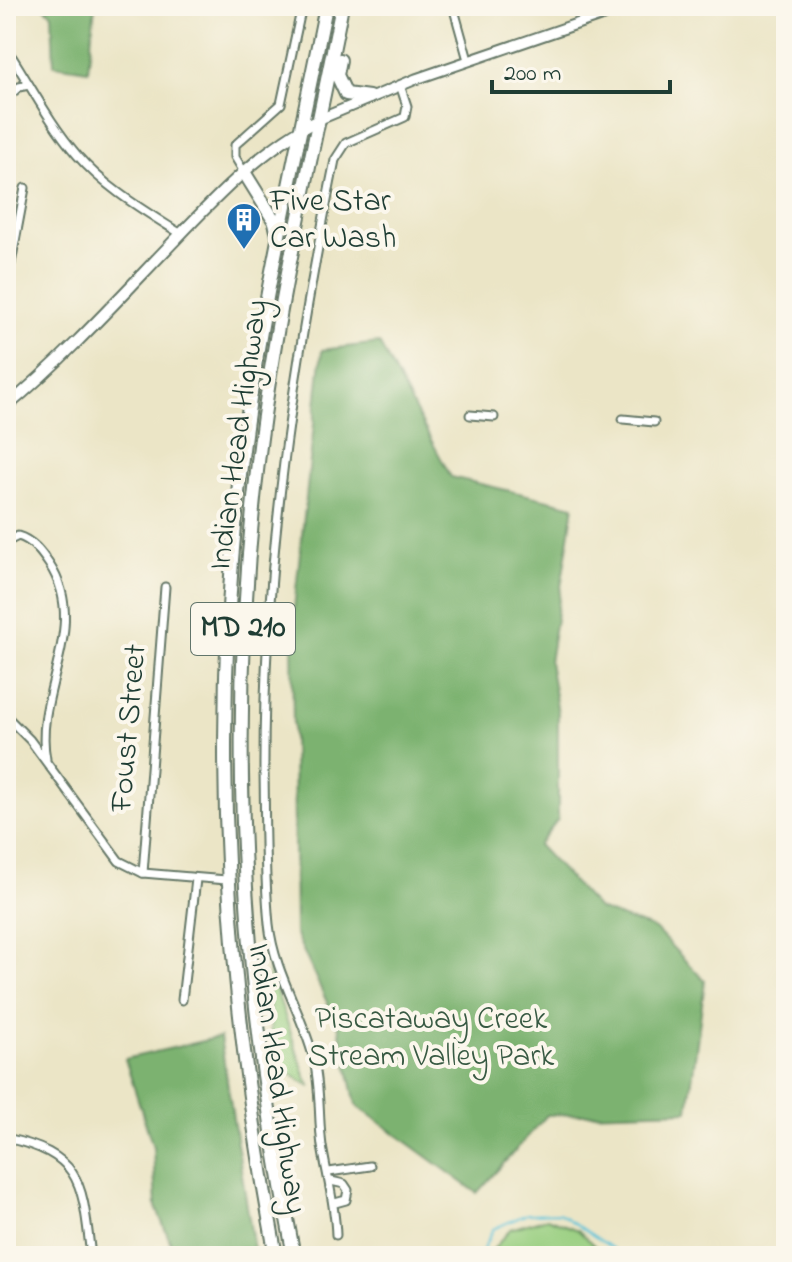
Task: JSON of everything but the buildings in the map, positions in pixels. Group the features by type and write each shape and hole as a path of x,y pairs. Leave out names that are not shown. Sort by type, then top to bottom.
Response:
{"highway":[{"name":"Indian Head Highway","path":"276,1256 241,1056 226,880 227,640 237,506 274,274 326,6"},
{"name":"Indian Head Highway","path":"294,1256 267,1101 253,991 240,738 243,623 258,463 273,359 342,6"},
{"path":"349,6 337,75 346,94 369,97"},
{"path":"244,172 277,227 274,274"}],"main road":[{"path":"7,404 72,348 244,172 302,128 320,119"}],"street":[{"path":"244,172 235,157 235,145 281,104 302,6"},
{"path":"453,6 468,60"},
{"path":"320,119 468,60 629,6"},
{"path":"12,57 51,122 87,166 131,202 181,234"},
{"path":"6,98 19,87 29,85"},
{"path":"336,1235 335,1203 322,1144 322,1102 312,1054 279,969 269,925 264,740 270,589 276,508 293,386 335,160 346,143 405,117 408,112 400,85"},
{"path":"6,290 10,254 25,188"},
{"path":"470,415 494,417"},
{"path":"623,419 654,422"},
{"path":"6,542 22,537 44,557 65,598 63,639 44,739 48,765"},
{"name":"Foust Street","path":"143,873 165,587"},
{"path":"6,716 24,732 124,865 143,873 226,880"},
{"path":"182,1000 196,879"},
{"path":"6,1052 6,1083"},
{"path":"6,1138 37,1145 68,1162 84,1204 91,1256"},
{"path":"330,1177 370,1166"},
{"path":"330,1177 344,1184 348,1190 346,1200 335,1203"}],"green space":[{"path":"43,6 95,6 88,70 54,65 52,14"},
{"path":"379,343 451,477 574,506 549,662 558,713 558,819 538,845 598,909 655,929 705,981 688,1111 547,1115 477,1193 356,1105 339,1028 295,933 292,627 322,350"},
{"name":"Piscataway Creek Stream Valley Park","path":"268,966 306,1078 311,1087 272,1062"},
{"path":"220,1037 255,1256 176,1256 156,1207 153,1147 125,1059"},
{"path":"547,1218 578,1230 605,1256 488,1256 510,1229"}],"waterway":[{"path":"480,1256 493,1229 527,1214 559,1213 624,1256"}],"place":[{"name":"Five Star Car Wash","path":"244,251"}]}
